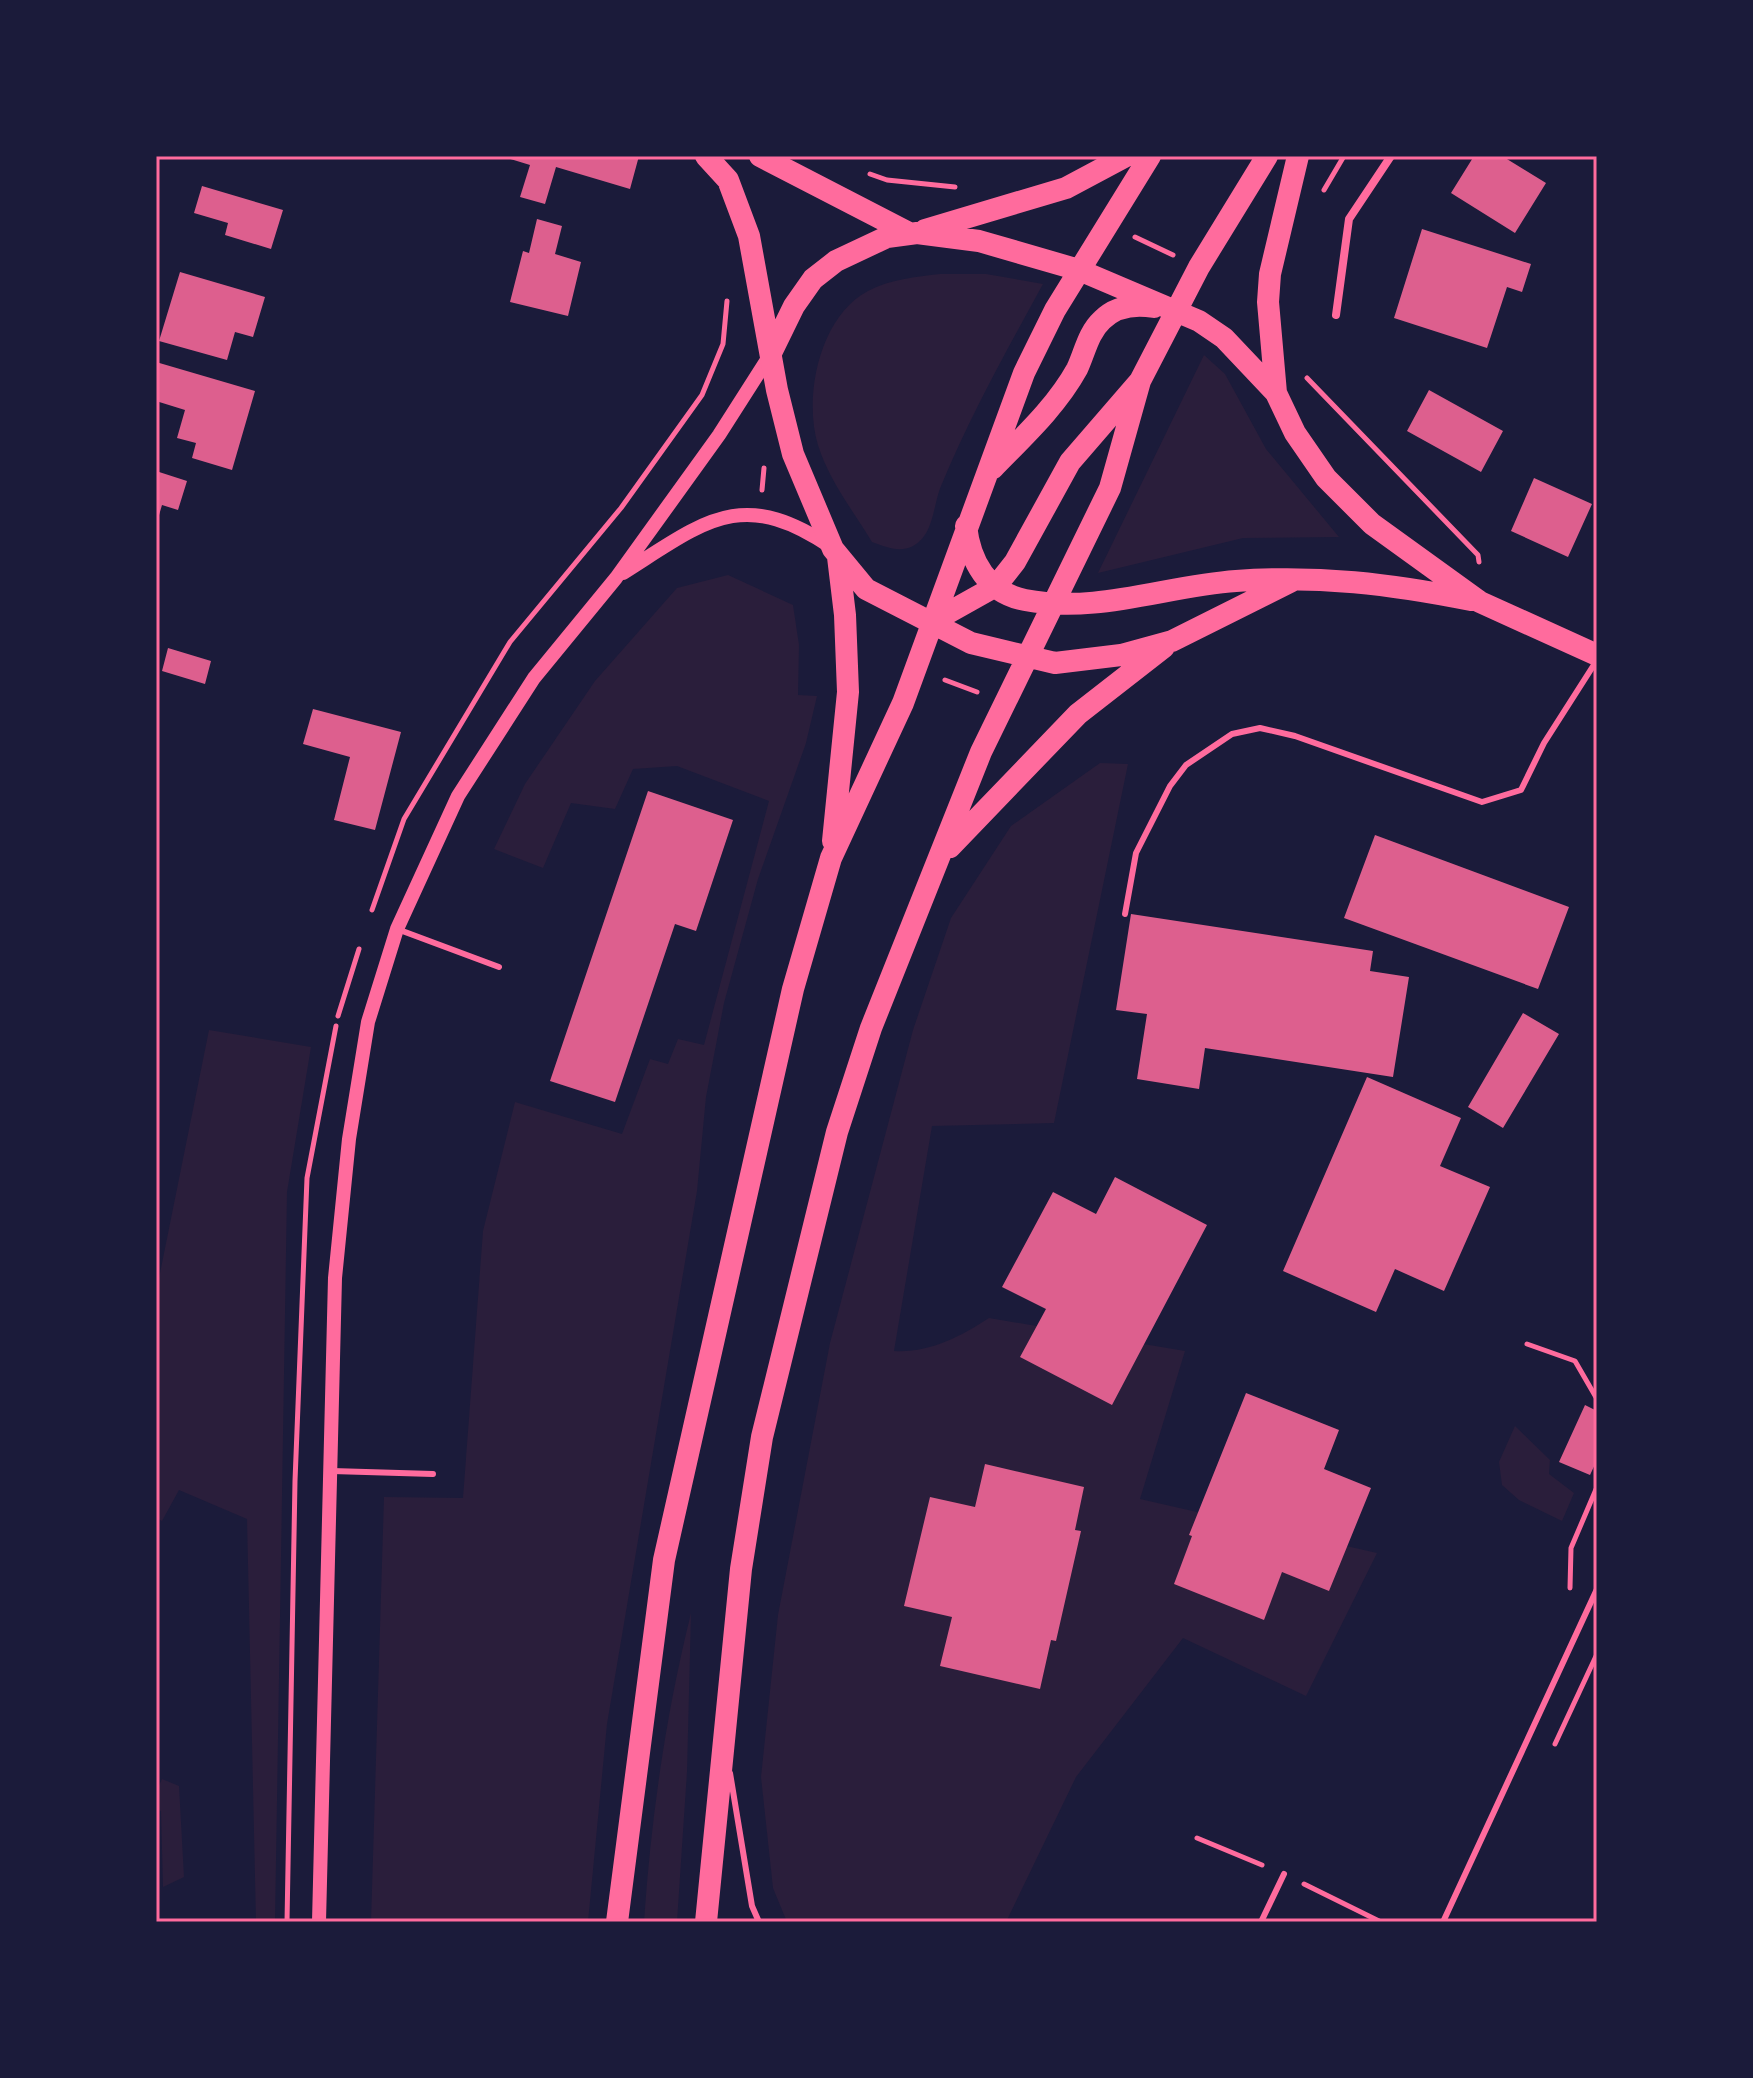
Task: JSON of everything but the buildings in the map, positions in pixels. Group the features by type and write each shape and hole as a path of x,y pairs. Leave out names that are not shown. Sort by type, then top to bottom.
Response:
{"highway":[{"path":"706,156 728,180 743,215 772,351 777,390 793,454 835,553 845,615 848,692 831,858"},
{"path":"760,156 913,233 1004,247 1079,270 1175,310 1224,338 1276,393 1295,433 1326,478 1372,524 1480,602 1597,657"},
{"path":"772,351 794,306 813,279 862,247 1066,188 1126,156"},
{"path":"617,1922 664,1560 793,989 831,858 903,703 1024,373 1079,270 1150,156"},
{"path":"706,1922 741,1569 762,1437 837,1132 871,1028 1004,702 1110,488 1140,381 1199,267 1267,156"},
{"path":"1276,393 1268,302 1270,274 1298,156"},
{"path":"985,476 1047,413 1076,369 1092,331 1104,317 1119,308 1142,305 1175,310"},
{"path":"930,623 996,586 1015,562 1070,462 1140,381"},
{"path":"966,526 968,548 979,572 996,586 1023,600 1090,604 1237,581 1363,580 1480,602"},
{"path":"835,553 866,589 971,643 1024,658 1083,662 1172,641"},
{"path":"936,863 1003,788 1078,714 1172,641 1290,582"}],"street":[{"path":"1336,315 1349,219 1391,156"},
{"path":"319,1922 335,1278 349,1139 368,1022 397,929 458,796 534,678 616,578 737,408 772,351"},
{"path":"616,578 712,519 759,514 792,523 835,553"}],"lane":[{"path":"1125,914 1136,853 1170,786 1186,765 1232,734 1260,728 1295,736 1482,802 1521,790 1544,743 1597,657"},
{"path":"397,929 499,967"},
{"path":"332,1471 433,1474"},
{"path":"1443,1922 1597,1589"},
{"path":"723,1730 752,1906 759,1922"},
{"path":"1261,1922 1284,1874"}],"path":[{"path":"860,171 887,180 960,188"},
{"path":"1104,227 1132,235 1199,267"},
{"path":"368,923 404,819 510,642 621,508 702,395 723,344 727,298"},
{"path":"1304,368 1307,381 1478,555 1480,602"},
{"path":"702,395 737,408"},
{"path":"759,514 765,458"},
{"path":"915,669 1004,702"},
{"path":"287,1922 295,1481 307,1178 342,997 363,938"},
{"path":"1527,1344 1575,1361 1597,1399"}],"shaded area":[{"path":"940,274 986,274 1043,284 964,434 941,486 925,535 913,546 892,548 872,542 828,470 814,425 815,381 827,338 851,303 885,284"},
{"path":"1204,355 1225,374 1266,449 1339,537 1243,538 1098,573"},
{"path":"728,575 793,605 799,645 798,695 817,696 806,743 758,879 724,1003 706,1097 697,1191 607,1724 588,1922 371,1922 384,1497 463,1498 483,1231 515,1102 622,1134 650,1059 668,1064 678,1039 704,1045 769,801 677,766 633,769 615,809 571,803 543,868 494,849 525,784 595,681 677,588"},
{"path":"1100,763 1128,764 1054,1123 932,1126 894,1351 920,1349 944,1342 989,1318 1185,1351 1140,1499 1377,1553 1306,1696 1183,1638 1076,1777 1006,1922 787,1922 773,1888 761,1777 778,1615 830,1343 913,1030 951,918 1011,826"},
{"path":"209,1030 311,1047 287,1192 275,1922 256,1922 247,1519 179,1490 162,1521 156,1518 156,1293"},
{"path":"1515,1426 1550,1460 1549,1474 1574,1493 1562,1521 1519,1500 1502,1485 1499,1462"},
{"path":"691,1613 687,1772 677,1922 644,1922 661,1766"},
{"path":"162,1779 179,1786 184,1877 163,1887 161,1811 156,1809 156,1792"}]}
